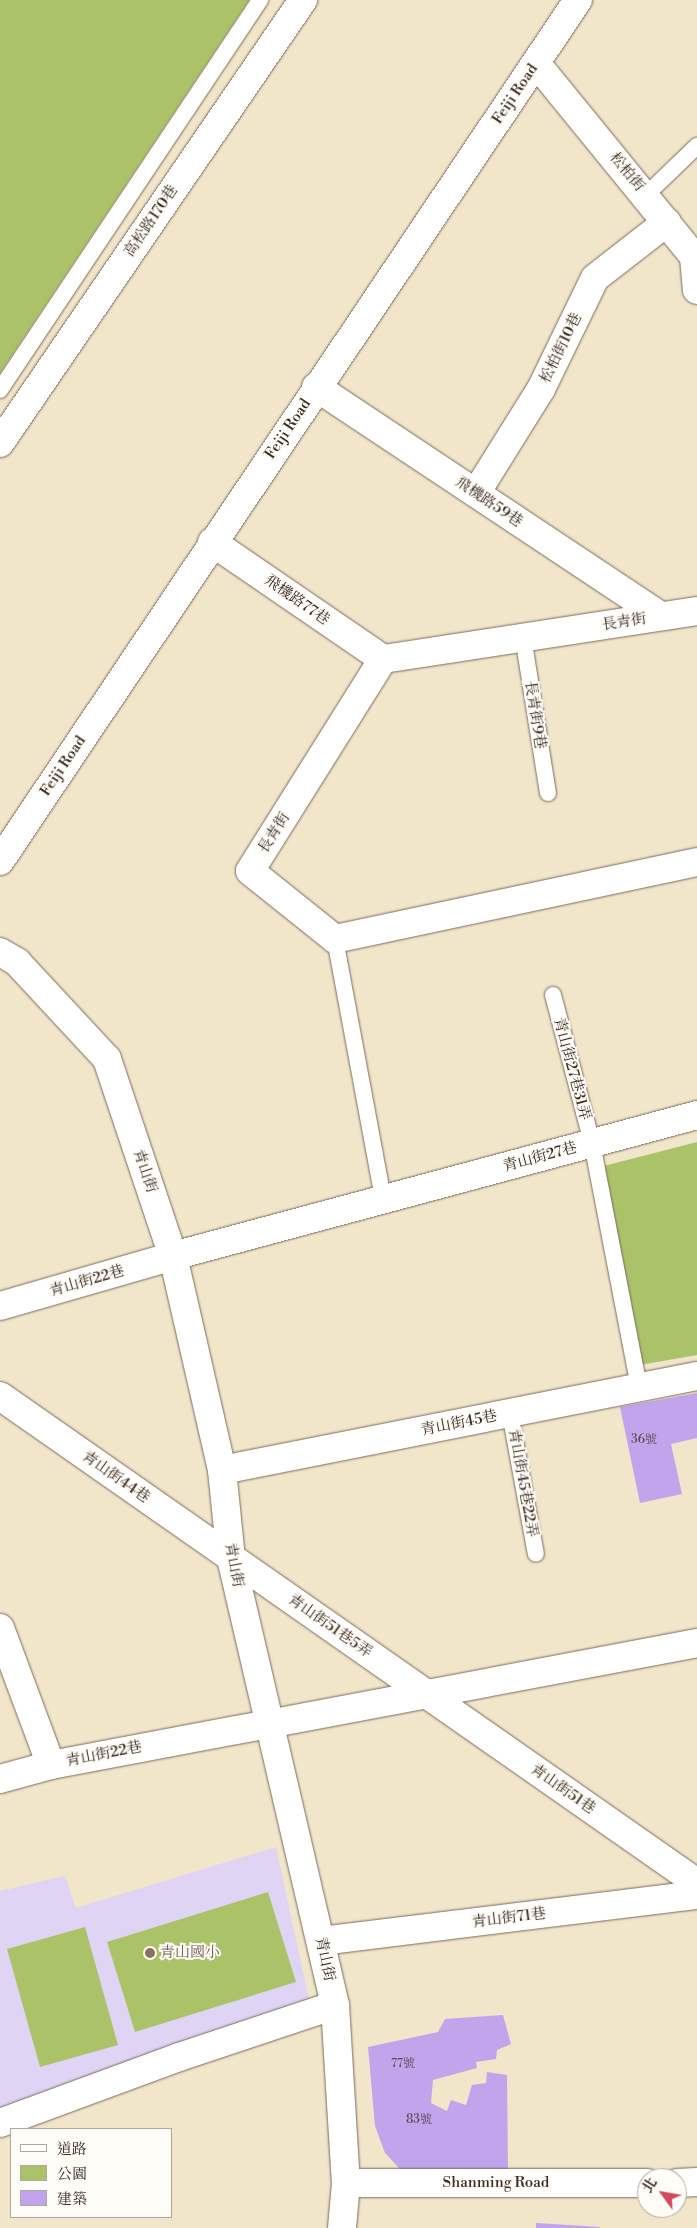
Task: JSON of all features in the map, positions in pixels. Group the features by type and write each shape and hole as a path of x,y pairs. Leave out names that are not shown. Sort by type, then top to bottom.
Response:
{"street":[{"name":"高松路170巷","path":"0,443 303,0"},
{"name":"Feiji Road","path":"0,861 316,387 578,0"},
{"name":"松柏街","path":"536,62 646,195 694,257 697,290"},
{"name":"松柏街10巷","path":"476,494 541,389 595,278 666,222"},
{"name":"飛機路59巷","path":"316,387 661,616"},
{"name":"飛機路77巷","path":"212,542 383,659"},
{"name":"長青街","path":"335,939 250,872 383,659 697,611"},
{"path":"335,939 697,862"},
{"name":"青山街","path":"0,952 17,962 107,1059 174,1256 222,1470 231,1558 272,1722 335,2005 346,2183 342,2228"},
{"name":"青山街27巷","path":"174,1256 697,1115"},
{"name":"青山街22巷","path":"0,1306 174,1256"},
{"name":"青山街45巷","path":"222,1470 697,1376"},
{"name":"青山街44巷","path":"0,1396 231,1558"},
{"name":"青山街51巷5弄","path":"231,1558 428,1695"},
{"name":"青山街22巷","path":"0,1628 51,1764 272,1722"},
{"path":"272,1722 428,1695 697,1643"},
{"name":"青山街51巷","path":"428,1695 697,1883"},
{"path":"0,1779 51,1764"},
{"name":"青山街71巷","path":"321,1941 697,1895"},
{"path":"0,2123 179,2057 335,2005"},
{"name":"Shanming Road","path":"346,2183 637,2183"}],"lane":[{"path":"0,390 260,0"},
{"path":"646,195 697,146"},
{"name":"長青街9巷","path":"523,637 548,793"},
{"path":"335,939 383,1200"},
{"name":"青山街27巷31弄","path":"552,995 592,1143 639,1387"},
{"name":"青山街45巷22弄","path":"510,1413 536,1554"}],"shaded area":[{"name":"青山國小","path":"276,1847 309,1999 0,2108 0,1891 65,1876 76,1908"}],"green space":[{"path":"0,0 249,0 0,373"},
{"path":"697,1142 697,1355 640,1365 600,1167"},
{"path":"268,1892 296,1982 135,2032 107,1942"},
{"path":"85,1927 118,2045 40,2067 7,1949"}],"building":[{"path":"697,1393 697,1438 671,1444 682,1494 640,1503 620,1407"},
{"path":"503,2015 511,2044 497,2050 496,2059 476,2062 477,2068 433,2080 431,2103 447,2111 451,2100 466,2105 472,2085 486,2083 487,2072 507,2075 508,2172 433,2177 400,2169 385,2153 375,2126 368,2047 438,2032 445,2019"},
{"path":"536,2223 600,2227 600,2228 536,2228"}],"place":[{"name":"青山國小","path":"150,1953"}]}
